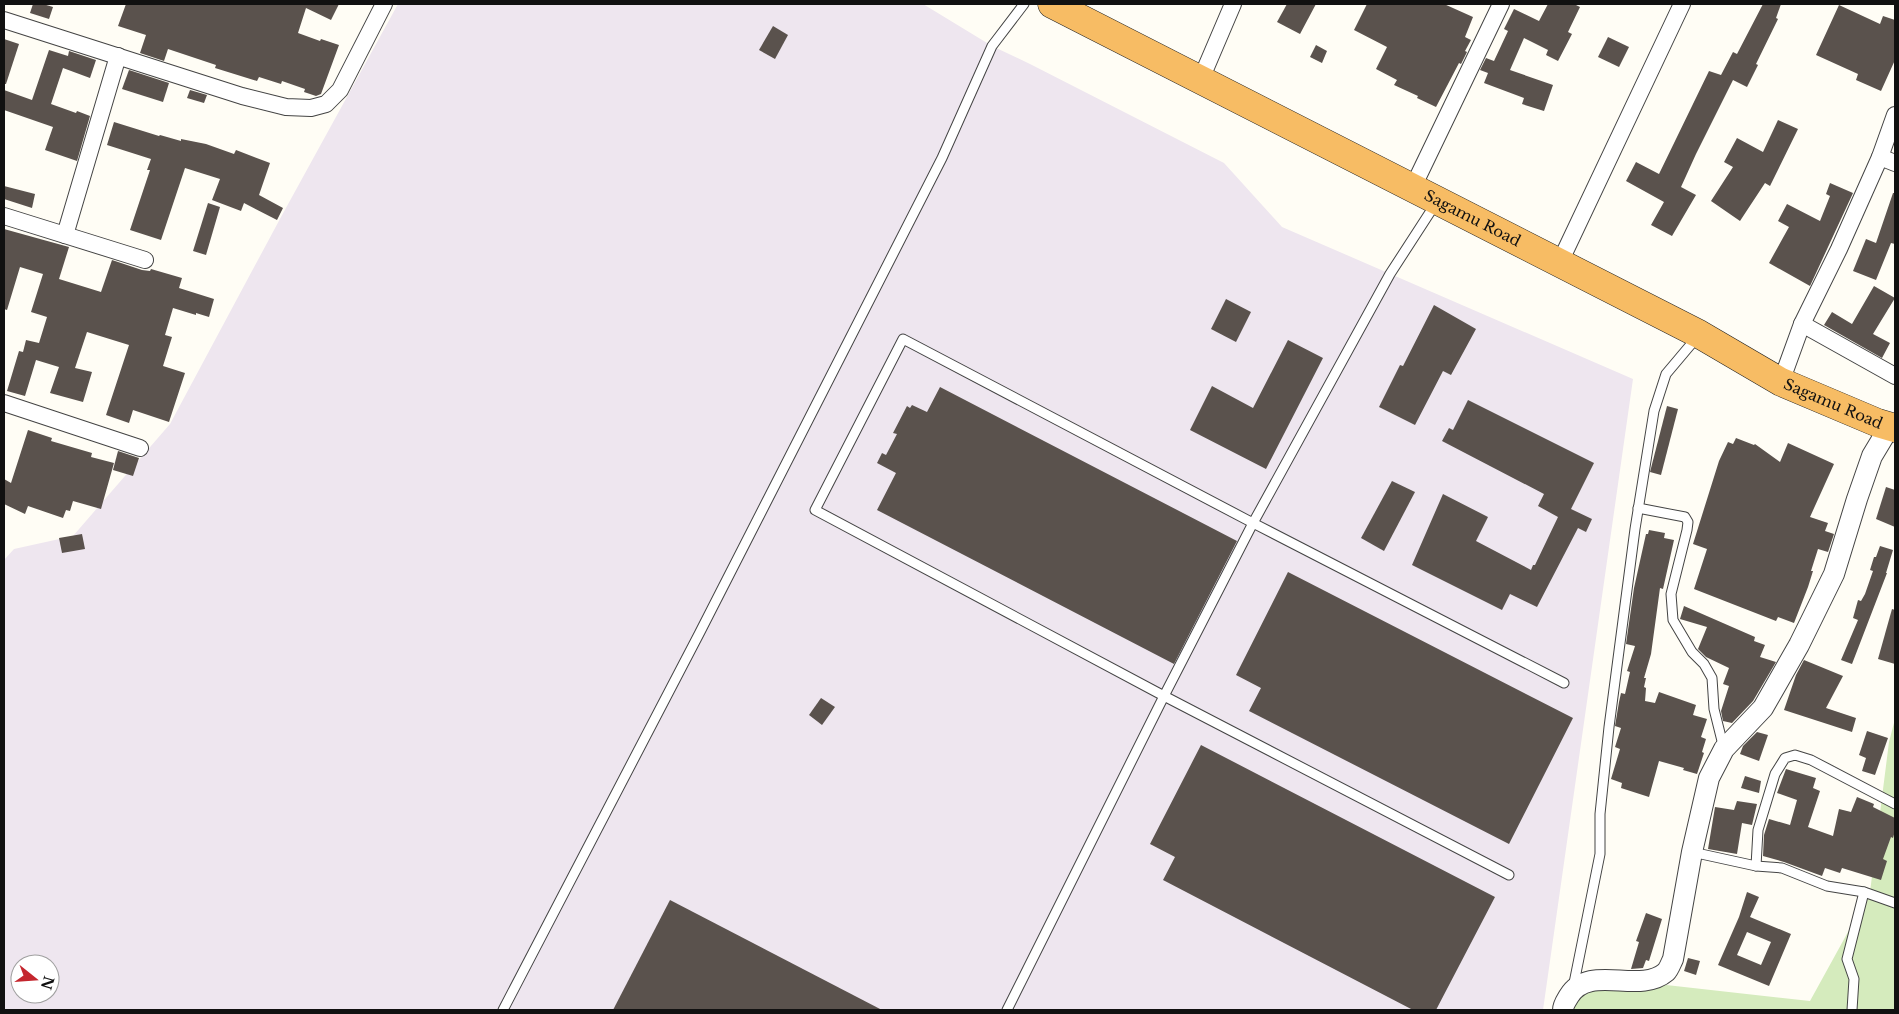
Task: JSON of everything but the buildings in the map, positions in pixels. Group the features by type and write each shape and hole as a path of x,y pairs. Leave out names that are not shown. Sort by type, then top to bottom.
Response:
{"highway":[{"name":"Sagamu Road","path":"1052,4 1699,334 1781,382 1878,423 1892,427"}],"street":[{"path":"4,20 242,96 286,107 311,108 326,104 340,90 384,4"},
{"path":"1201,80 1233,4"},
{"path":"1413,187 1501,4"},
{"path":"1560,262 1682,4"},
{"path":"65,235 118,56"},
{"path":"1781,382 1802,324 1839,249 1888,160 1895,115"},
{"path":"4,216 145,260"},
{"path":"1802,324 1895,376"},
{"path":"4,403 140,448"},
{"path":"1563,1010 1563,1006 1572,991 1589,981 1649,980 1666,972 1673,959 1692,852 1709,778 1724,749 1763,708 1799,645 1834,574 1872,456 1892,427"}],"lane":[{"path":"503,1010 695,642 937,166 992,46 1024,4"},
{"path":"1007,1010 1253,523 1390,274 1438,200"},
{"path":"1572,991 1600,854 1600,814 1609,727 1638,508 1654,411 1666,374 1699,334"},
{"path":"1509,875 1164,696 816,510 903,339 1253,523 1564,683"},
{"path":"1638,508 1685,517 1688,522 1688,530 1670,594 1673,620 1692,652 1704,664 1712,678 1714,709 1724,749"},
{"path":"1756,866 1758,830 1775,774 1785,758 1795,755 1810,760 1895,804"},
{"path":"1692,852 1756,866 1782,868 1827,886 1864,892 1895,903"},
{"path":"1852,1010 1854,979 1847,959 1864,892"}],"shaded area":[{"path":"398,4 923,4 992,46 1224,163 1282,227 1633,379 1543,1010 4,1010 4,560 14,549 73,536 170,424"}],"green space":[{"path":"1895,719 1895,1010 1572,1010 1577,975 1810,1001 1870,892 1889,742"}]}
